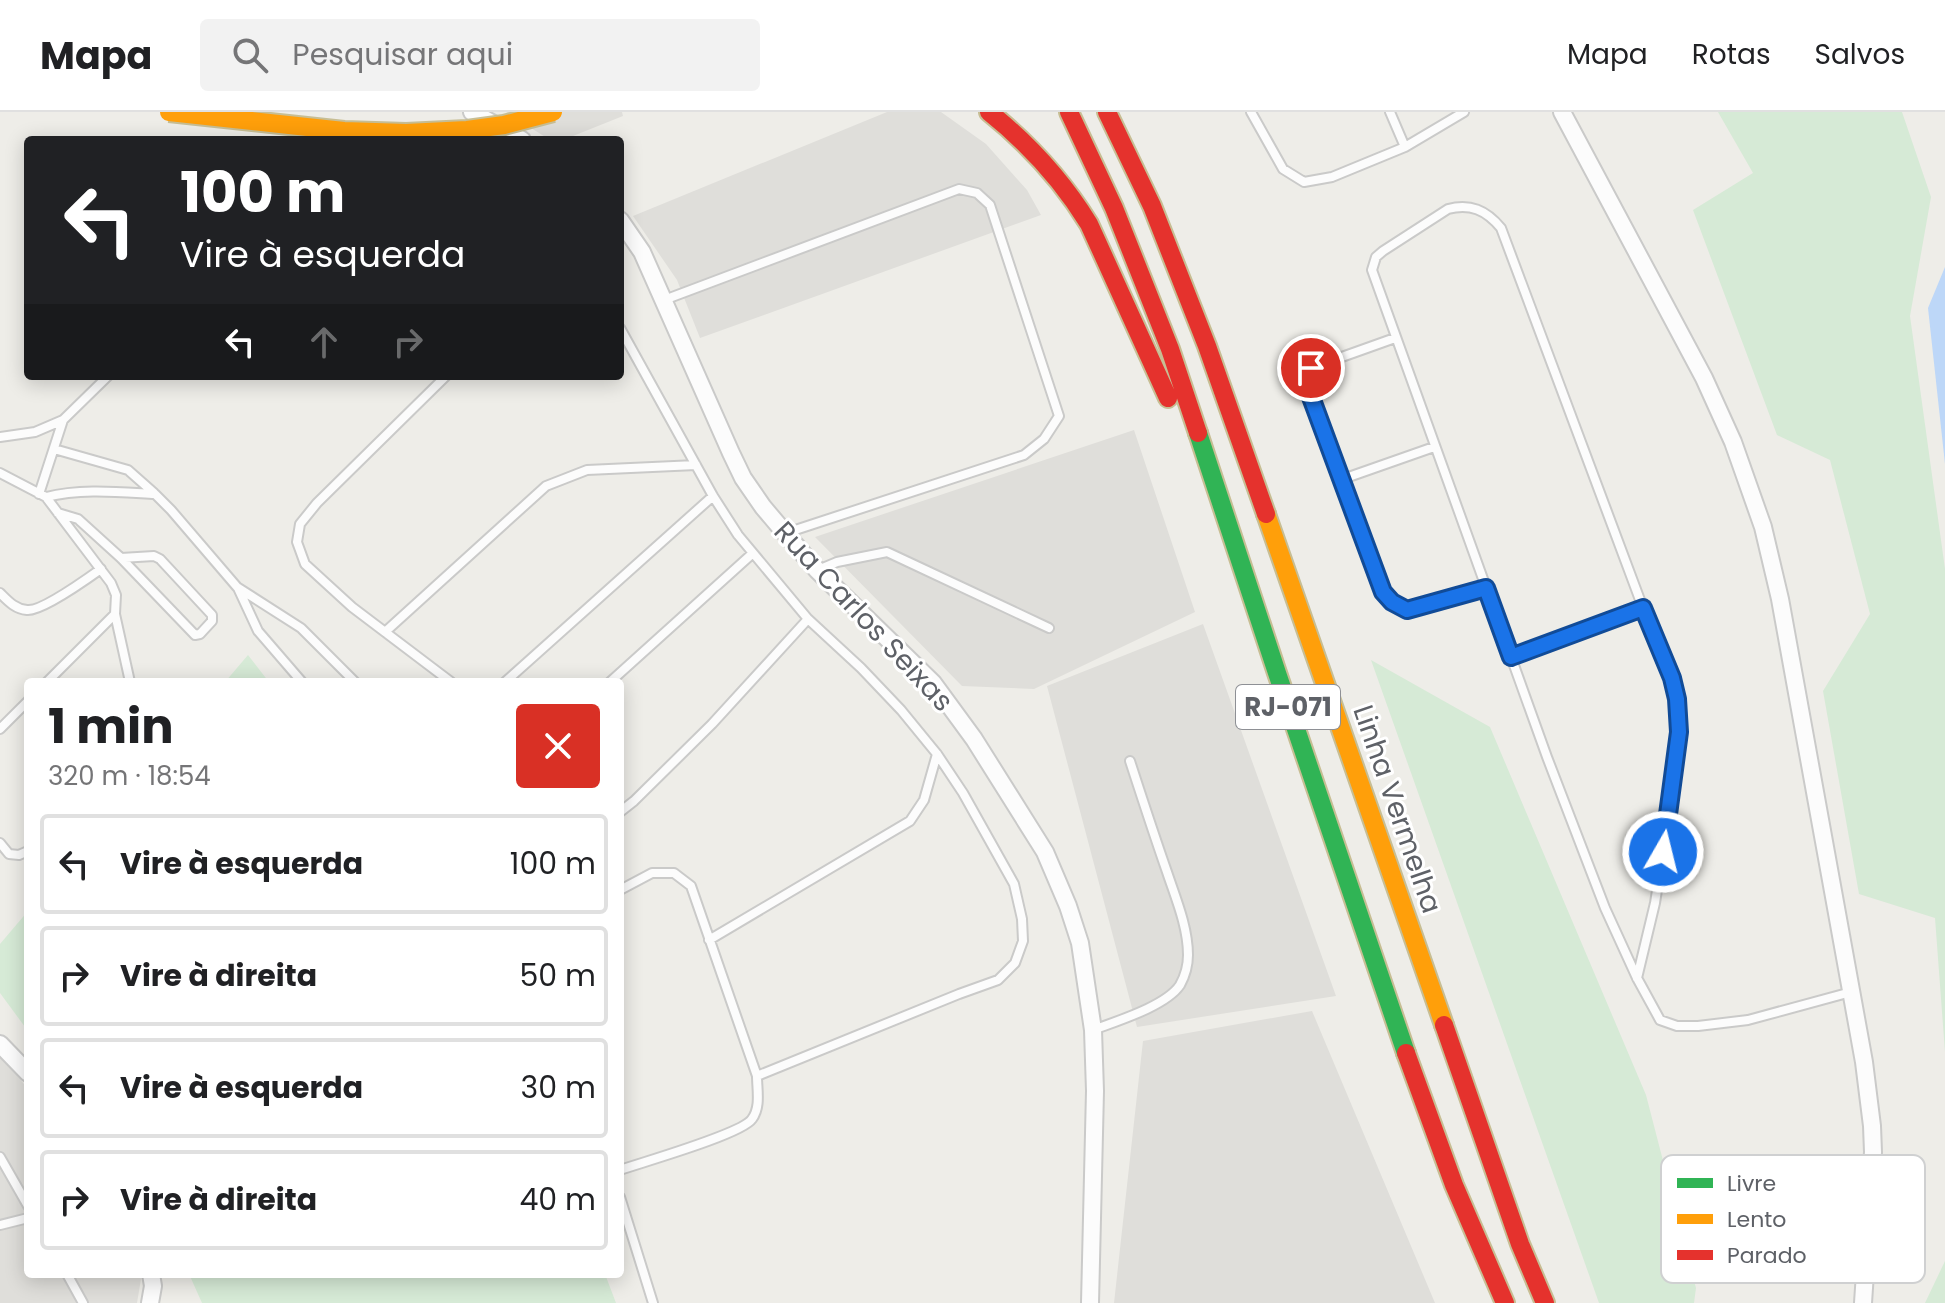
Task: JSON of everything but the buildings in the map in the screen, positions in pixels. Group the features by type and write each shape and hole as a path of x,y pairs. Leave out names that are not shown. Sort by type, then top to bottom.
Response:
{"highway":[{"path":"169,112 381,133 480,128 553,112"},
{"path":"989,112 1033,149 1053,171 1089,224 1236,549"},
{"name":"RJ-071","path":"1069,112 1114,208 1170,349 1414,1075 1454,1185 1505,1303"},
{"name":"Linha Vermelha","path":"1107,112 1152,206 1207,346 1520,1244 1545,1303"}],"street":[{"path":"472,112 515,136"},
{"path":"1562,112 1704,378 1733,442 1763,527 1780,599 1852,992 1869,1100 1873,1155"},
{"name":"Rua Carlos Seixas","path":"624,226 642,252 743,478 763,507 817,570 933,683 974,739 1045,852 1080,943 1093,1030 1095,1091 1090,1303"},
{"path":"0,1044 24,1069"},
{"path":"150,1303 152,1278"},
{"path":"1863,1303 1864,1283"}],"lane":[{"path":"1251,112 1283,169 1304,182 1332,177 1405,147 1464,112"},
{"path":"1390,112 1405,147"},
{"path":"664,300 959,189 977,193 990,205 1059,416 1044,439 1024,455 785,533"},
{"path":"1637,978 1655,903 1679,732 1677,699 1672,678 1501,228 1480,209 1459,206 1448,209 1383,251 1376,257 1372,270 1511,657 1605,908 1637,978 1660,1020 1677,1026 1748,1020 1852,992"},
{"path":"624,335 738,535 808,619 871,678 937,754 963,793 1014,884 1022,919 1023,941 1015,963 998,980 757,1076"},
{"path":"1395,338 1311,368 1305,381 1340,480 1383,592 1392,602 1407,610 1486,588"},
{"path":"0,437 35,432 63,420 104,380"},
{"path":"442,380 317,503 300,524 297,542 305,564 352,607 446,678"},
{"path":"42,496 63,420"},
{"path":"1340,480 1434,447"},
{"path":"54,449 128,470 155,494 237,587 258,631 299,678"},
{"path":"385,632 546,486 587,470 696,465"},
{"path":"0,473 42,496 111,583 116,595 115,614 129,678"},
{"path":"42,496 110,491 155,494"},
{"path":"509,678 713,496"},
{"path":"58,513 78,519 121,558 195,635 200,634 212,621 212,615 160,559 154,556 121,558"},
{"path":"817,570 837,562 887,552 1049,628"},
{"path":"614,678 753,553"},
{"path":"0,593 13,605 34,610 101,569"},
{"path":"237,587 301,628 351,678"},
{"path":"1511,657 1643,608"},
{"path":"51,678 115,614"},
{"path":"624,809 712,724 808,619"},
{"path":"0,729 24,705"},
{"path":"709,940 910,821 924,800 937,754"},
{"path":"1093,1030 1161,1001 1181,984 1187,968 1184,925 1130,761"},
{"path":"0,843 9,854 24,853"},
{"path":"624,888 652,873 674,873 691,886 757,1076 758,1108 751,1121 710,1140 624,1169"},
{"path":"0,1157 24,1199"},
{"path":"624,1210 653,1303"},
{"path":"0,1225 24,1219"},
{"path":"69,1278 83,1303"}],"shaded area":[{"path":"506,112 622,112 623,116 573,136 544,136"},
{"path":"887,112 941,112 986,144 1027,190 1041,215 700,338 677,280 633,216"},
{"path":"1134,430 1195,612 1034,689 962,686 815,537"},
{"path":"1203,624 1336,996 1137,1027 1047,686"},
{"path":"1312,1011 1435,1303 1114,1303 1143,1041"},
{"path":"0,1055 24,1084 24,1278 141,1279 137,1303 0,1303"}],"green space":[{"path":"1718,112 1902,112 1931,197 1910,316 1945,569 1945,1052 1935,918 1859,894 1823,691 1870,614 1830,460 1777,435 1693,210 1753,173"},
{"path":"248,655 266,678 228,678"},
{"path":"1371,660 1490,727 1646,1095 1662,1155 1661,1283 1695,1283 1694,1303 1599,1303"},
{"path":"24,916 24,1026 0,993 0,944"},
{"path":"1945,1261 1945,1303 1925,1303"},
{"path":"191,1278 607,1278 616,1303 202,1303"}],"water":[{"path":"1945,267 1945,464 1928,308"}],"traffic: fast":[{"path":"1198,433 1406,1053"}],"traffic: slow":[{"path":"169,112 344,131 406,133 504,125 553,112"},
{"path":"1266,514 1444,1025"}],"traffic: jam":[{"path":"989,112 1044,164 1089,224 1168,398"},
{"path":"1069,112 1114,208 1170,349 1198,433"},
{"path":"1107,112 1152,206 1207,346 1266,514"},
{"path":"1444,1025 1520,1244 1545,1303"},
{"path":"1406,1053 1454,1185 1505,1303"}],"route":[{"path":"1311,368 1305,381 1383,592 1392,602 1407,610 1486,588 1511,657 1643,608 1672,678 1677,699 1679,732 1663,852"}]}
